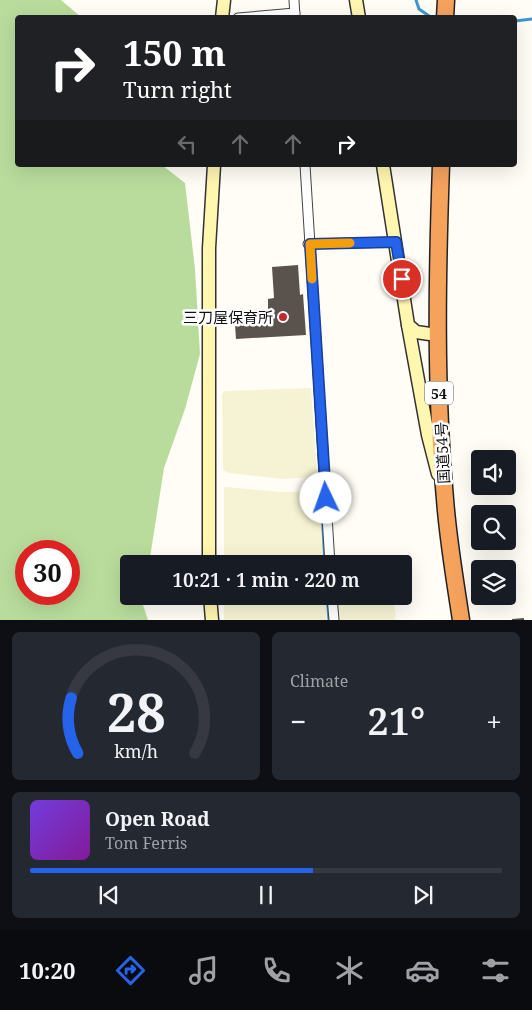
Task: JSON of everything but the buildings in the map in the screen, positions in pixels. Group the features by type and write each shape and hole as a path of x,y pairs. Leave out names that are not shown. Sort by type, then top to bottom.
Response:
{"highway":[{"path":"446,0 446,15"},
{"name":"国道54号","path":"441,167 437,335 445,501 461,620"}],"street":[{"path":"222,15 224,0"},
{"path":"294,0 295,15"},
{"path":"356,0 358,15"},
{"path":"210,555 209,248 214,167"},
{"path":"305,167 329,555"},
{"path":"383,167 408,325 428,435 445,501"},
{"path":"309,244 396,242"},
{"path":"408,325 416,332 437,335"},
{"path":"211,605 212,620"},
{"path":"333,605 334,620"}],"shaded area":[{"path":"311,388 317,475 315,477 282,479 229,473 223,470 222,394 225,391"},
{"path":"224,488 281,492 317,491 319,493 322,555 224,555"},
{"path":"224,605 326,605 327,620 224,620"},
{"path":"337,605 394,605 396,616 394,620 338,620"}],"green space":[{"path":"0,0 61,0 79,15 15,15 15,167 165,167 185,183 195,269 200,354 185,409 164,468 150,555 120,555 120,605 143,605 148,620 0,620"}],"waterway":[{"path":"416,0 419,9 428,15"},
{"path":"517,21 532,19"},
{"path":"314,370 324,555"},
{"path":"328,605 329,620"}],"slow traffic":[{"path":"312,279 310,244 350,243"}],"place":[{"name":"三刀屋保育所","path":"283,317"}],"route":[{"path":"326,498 310,244 396,242 402,279"}]}
